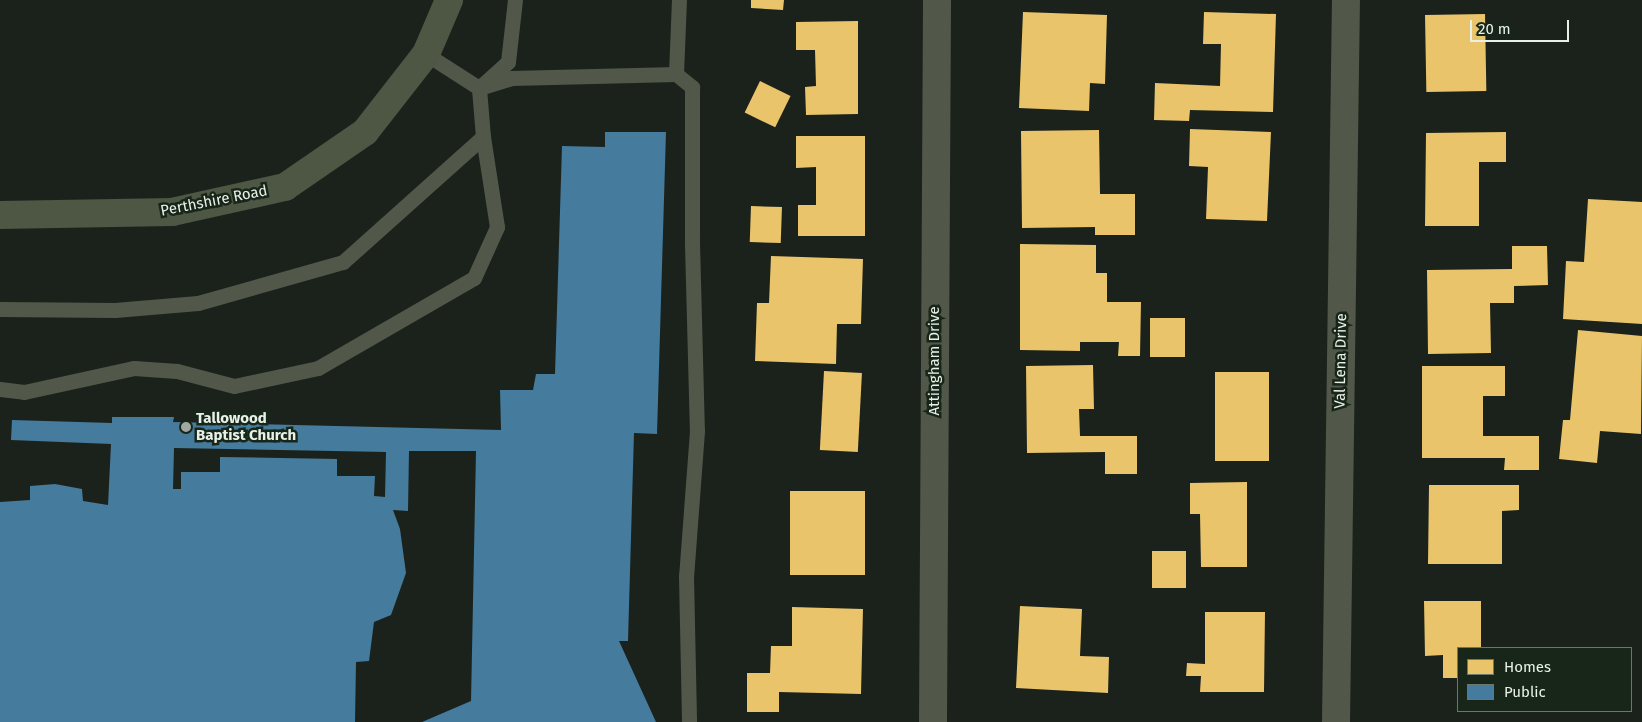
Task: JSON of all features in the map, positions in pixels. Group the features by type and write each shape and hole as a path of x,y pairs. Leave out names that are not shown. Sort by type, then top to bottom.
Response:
{"street":[{"name":"Perthshire Road","path":"0,215 172,212 285,186 365,132 426,54 450,0"},
{"name":"Attingham Drive","path":"933,722 937,0"},
{"name":"Val Lena Drive","path":"1336,722 1346,0"}],"lane":[{"path":"479,88 508,62 515,0"},
{"path":"676,74 679,0"},
{"path":"426,54 479,88"},
{"path":"479,88 511,78 676,74 692,87 692,243 698,432 686,576 689,722"},
{"path":"0,389 24,392 134,368 177,371 234,386 318,368 474,278 496,227 483,137 479,88"},
{"path":"0,309 115,310 198,303 343,262 483,137"}],"building: Homes":[{"path":"751,0 784,0 783,10 751,8"},
{"path":"1023,12 1107,15 1105,84 1090,83 1089,111 1019,108"},
{"path":"1204,12 1276,14 1273,112 1190,110 1189,121 1154,120 1155,83 1220,86 1221,44 1203,44"},
{"path":"1485,14 1486,91 1426,92 1425,15"},
{"path":"858,21 858,114 806,115 805,87 816,86 815,50 796,50 796,22"},
{"path":"760,81 791,96 775,127 745,112"},
{"path":"1190,129 1271,132 1267,221 1206,219 1208,167 1189,166"},
{"path":"1099,130 1100,194 1135,194 1135,235 1095,235 1095,227 1022,228 1021,131"},
{"path":"1506,132 1506,162 1479,162 1479,226 1425,226 1426,133"},
{"path":"796,136 865,136 865,236 798,236 798,205 816,205 816,167 796,168"},
{"path":"1588,199 1642,202 1642,324 1563,319 1566,261 1584,262"},
{"path":"751,206 782,207 781,243 750,242"},
{"path":"1020,244 1096,245 1096,273 1107,273 1107,302 1141,302 1140,356 1118,356 1119,342 1080,342 1080,351 1020,350"},
{"path":"1512,246 1547,246 1548,285 1514,286 1514,303 1490,303 1491,353 1428,354 1427,270 1512,269"},
{"path":"771,256 863,259 861,324 837,324 836,364 755,361 757,303 769,303"},
{"path":"1150,318 1185,318 1185,357 1150,357"},
{"path":"1578,330 1642,336 1641,434 1600,431 1597,463 1559,459 1563,420 1570,420"},
{"path":"1093,365 1094,409 1079,409 1080,436 1137,436 1137,474 1105,474 1105,452 1027,453 1026,366"},
{"path":"1422,366 1505,366 1505,396 1483,396 1483,436 1539,436 1539,470 1504,470 1505,458 1422,458"},
{"path":"824,371 862,373 858,452 820,450"},
{"path":"1215,372 1269,372 1269,461 1215,461"},
{"path":"1247,482 1247,567 1201,567 1200,514 1190,514 1190,483"},
{"path":"1429,485 1519,485 1519,510 1502,511 1502,564 1428,564"},
{"path":"790,491 865,491 865,575 790,575"},
{"path":"1152,551 1186,551 1186,588 1152,588"},
{"path":"1424,601 1481,601 1481,647 1457,647 1457,678 1443,678 1443,655 1425,656"},
{"path":"1020,606 1082,609 1080,656 1109,657 1108,693 1016,688"},
{"path":"792,607 863,609 861,694 779,692 779,712 747,712 747,673 770,673 771,646 792,646"},
{"path":"1205,612 1265,612 1264,692 1200,692 1201,676 1186,676 1187,663 1205,664"}],"building: Public":[{"name":"Tallowood Baptist Church","path":"605,132 666,132 657,434 634,433 628,641 619,641 656,722 422,722 471,701 476,451 409,451 408,511 393,510 400,529 406,573 391,615 374,622 369,661 356,662 355,722 0,722 0,502 30,500 30,486 55,484 82,489 83,501 108,505 111,444 11,440 12,420 112,423 112,417 174,417 173,422 501,430 500,390 533,390 536,374 555,374 562,146 605,147","holes":["174,448 386,452 385,497 374,496 375,476 337,476 337,459 220,457 220,472 181,472 181,489 173,489"]}],"place":[{"name":"Tallowood Baptist Church","path":"186,427"}]}
